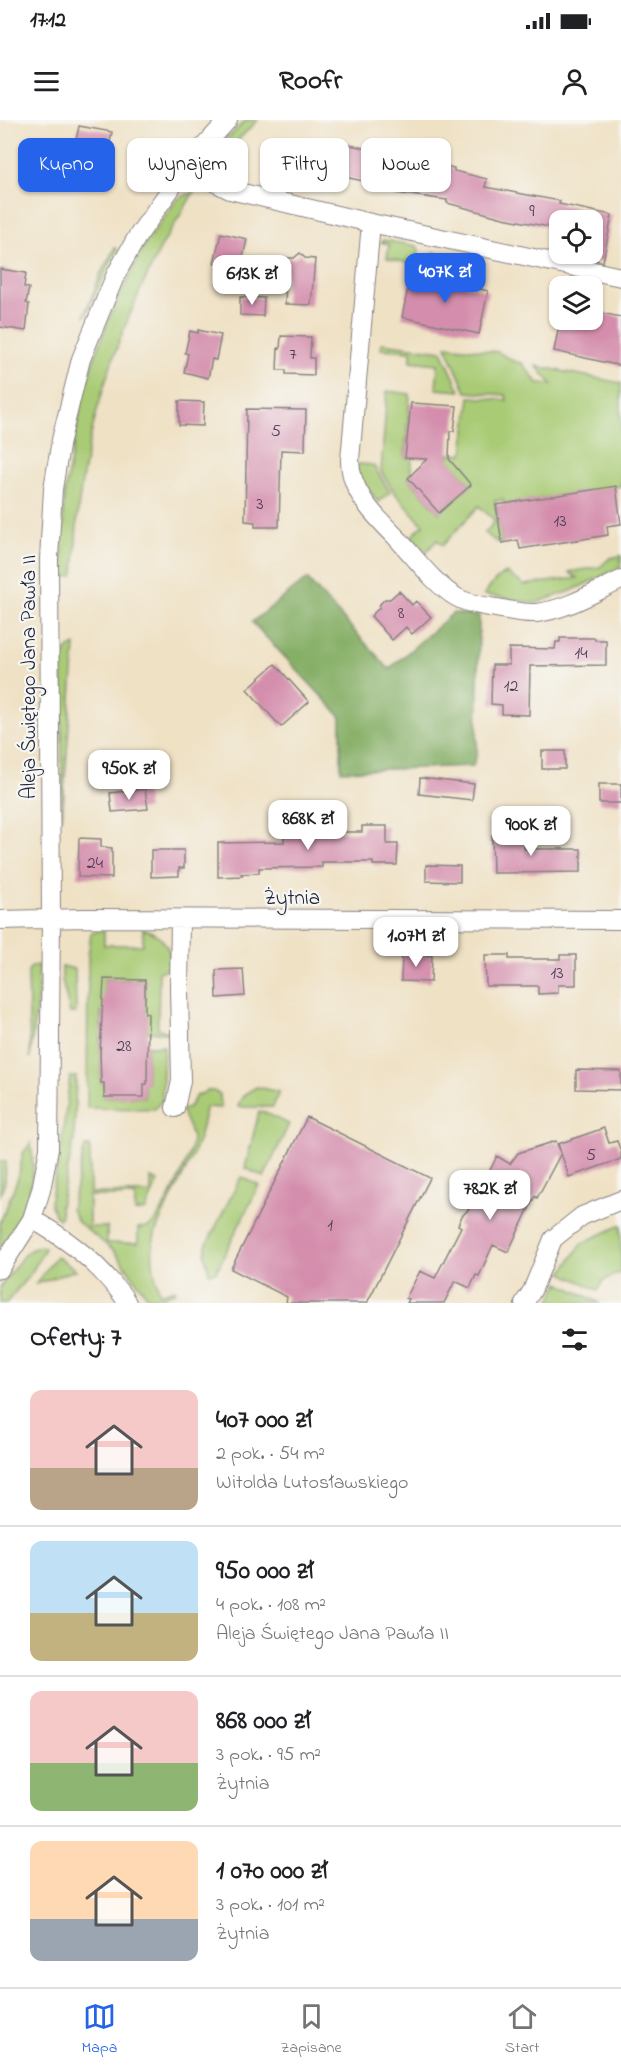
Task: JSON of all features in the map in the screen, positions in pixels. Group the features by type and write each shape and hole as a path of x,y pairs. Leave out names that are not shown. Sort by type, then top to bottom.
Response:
{"street":[{"name":"Aleja Świętego Jana Pawła II","path":"212,138 228,120"},
{"name":"Aleja Świętego Jana Pawła II","path":"0,1269 32,1219 41,1190 49,1149 51,919 49,559 53,489 61,440 81,359 117,274 144,227 168,192"},
{"path":"239,192 621,277"},
{"path":"371,223 350,460 354,483 361,496 375,515 438,582 455,597 466,602 519,612 545,612 576,601 621,580"},
{"name":"Żytnia","path":"0,920 621,920"},
{"path":"175,1108 181,1081 180,920"},
{"path":"524,1303 532,1291 553,1239 582,1216 621,1200"},
{"path":"32,1219 55,1232 88,1257 106,1275 127,1303"}],"green space":[{"path":"246,120 258,120 240,138 228,138"},
{"path":"194,192 161,247 118,344 90,437 78,510 74,574 61,577 64,495 82,401 92,365 109,318 145,244 177,199"},
{"path":"383,240 417,246 419,250 416,262 431,265 434,252 437,253 434,269 387,258 389,245 381,242"},
{"path":"115,248 117,250 84,317 101,273"},
{"path":"381,343 442,351 460,391 436,389 438,364 411,361 411,351 381,349"},
{"path":"446,346 498,352 515,362 522,363 538,383 552,384 536,366 621,383 621,486 504,504 503,500 495,501 502,543 496,542 485,533 495,521 479,506 443,545 437,540 426,552 411,537 423,525 394,492 381,472 387,391 410,394 405,458 412,458 411,471 413,473 408,478 439,513 471,485 449,460 449,454 463,454 470,397 507,400 506,395 466,392"},
{"path":"357,464 373,465 390,492 378,502 357,474"},
{"path":"621,556 621,567 571,591 536,603 484,595 497,579 507,573 524,585 577,578 569,572 600,567 610,558"},
{"path":"307,579 389,669 453,613 479,616 477,754 473,766 341,771 341,717 252,622"},
{"path":"75,645 62,819 62,657 69,648"},
{"path":"143,929 156,934 168,948 170,954 171,967 159,972 158,1028 170,1033 147,1032 145,980 104,979 105,1012 101,1012 101,1027 104,1037 100,1038 101,1083 104,1083 104,1097 144,1097 144,1084 147,1084 147,1046 164,1046 162,1100 155,1109 87,1108 88,957 91,933 104,930 104,945 143,945"},
{"path":"39,965 30,1058 28,971 32,966"},
{"path":"62,966 75,969 76,1013 70,1013 62,980"},
{"path":"70,1077 76,1077 74,1140 59,1219 54,1214 50,1203 61,1147"},
{"path":"257,1087 279,1092 273,1107 238,1107 244,1095"},
{"path":"207,1091 220,1094 221,1108 205,1107 197,1144 156,1232 153,1257 160,1294 175,1289 176,1291 157,1299 147,1296 115,1252 78,1222 71,1209 85,1146 90,1146 90,1193 151,1193 151,1178 158,1181 146,1210 135,1212 135,1196 89,1196 89,1227 107,1227 107,1243 138,1243 138,1228 148,1227 155,1222 171,1194 191,1148 192,1136 182,1109 189,1107 196,1096"},
{"path":"259,1112 264,1112 289,1124 264,1177 245,1168"},
{"path":"31,1143 32,1182 16,1223 0,1251 0,1223 18,1178 23,1153"},
{"path":"0,1161 6,1161 5,1182 0,1196"},
{"path":"241,1177 259,1185 216,1272 209,1273 205,1256 206,1246"},
{"path":"621,1225 621,1272 603,1281 598,1290 562,1273 582,1243"},
{"path":"41,1246 45,1248 32,1272 6,1303 0,1303 0,1287 23,1256 30,1250"},
{"path":"56,1256 76,1270 36,1284"},
{"path":"559,1283 600,1303 549,1303"}],"building":[{"path":"79,126 112,132 111,138 76,138"},
{"path":"349,145 361,147 361,181 349,178"},
{"path":"451,167 454,168 454,171 487,179 485,187 560,201 559,204 588,210 549,210 549,227 503,218 447,203 447,200 396,193 451,192"},
{"path":"603,213 612,215 603,262"},
{"path":"221,233 247,239 238,281 220,276 217,269 218,264 214,263"},
{"path":"300,253 305,258 315,259 311,305 285,304 287,258 294,258"},
{"path":"0,269 26,273 24,287 29,288 26,303 29,304 26,331 0,327"},
{"path":"411,274 429,278 430,276 488,291 479,334 402,317"},
{"path":"240,297 264,298 263,316 240,315"},
{"path":"603,313 621,317 621,366 554,351 558,330 603,330"},
{"path":"198,330 221,335 216,360 212,359 208,378 184,372 190,331 198,333"},
{"path":"281,336 311,337 310,358 314,358 314,375 286,374 286,370 277,370"},
{"path":"179,401 204,402 203,426 179,425"},
{"path":"411,403 457,406 454,431 450,431 449,459 471,485 439,513 408,478 427,459 405,458"},
{"path":"247,409 306,410 305,451 281,450 279,527 255,527 255,522 245,521"},
{"path":"616,486 621,524 607,526 608,535 520,549 518,540 502,543 496,505"},
{"path":"399,591 412,605 416,601 431,617 412,634 406,627 392,640 371,616 385,599 390,599"},
{"path":"560,638 606,640 606,665 530,666 529,715 502,714 502,705 491,704 492,665 509,665 509,648 555,649 556,642 560,642"},
{"path":"275,664 309,702 281,727 247,689"},
{"path":"542,751 565,751 565,769 542,769"},
{"path":"420,778 474,784 472,800 419,794"},
{"path":"599,784 621,784 621,803 599,803"},
{"path":"145,789 148,809 112,812 110,793"},
{"path":"362,826 387,826 387,844 398,844 397,865 373,865 373,862 322,862 322,867 259,868 259,873 218,877 218,843 284,842 284,832 362,832"},
{"path":"523,834 524,849 581,849 581,872 493,873 492,835"},
{"path":"79,838 101,839 101,847 112,848 112,878 78,877"},
{"path":"151,850 184,850 184,868 179,868 179,876 151,877"},
{"path":"426,865 460,866 460,882 426,881"},
{"path":"402,954 432,956 431,982 401,981"},
{"path":"485,955 509,955 509,959 560,959 560,955 576,955 576,985 558,985 558,993 538,994 538,986 486,986"},
{"path":"243,969 245,996 217,998 216,970"},
{"path":"104,979 145,980 145,1013 148,1013 147,1084 144,1084 144,1097 104,1097 100,1053"},
{"path":"576,1070 621,1071 621,1090 576,1089"},
{"path":"307,1117 430,1178 367,1303 286,1303 287,1297 231,1269"},
{"path":"604,1128 609,1143 617,1141 621,1159 569,1177 558,1144"},
{"path":"556,1141 561,1153 537,1198 535,1196 508,1252 493,1245 479,1276 476,1275 470,1288 455,1281 444,1303 407,1303 409,1299 406,1298 420,1271 435,1278 461,1227 458,1225 462,1216 473,1205 497,1156 510,1164 518,1153"}]}
